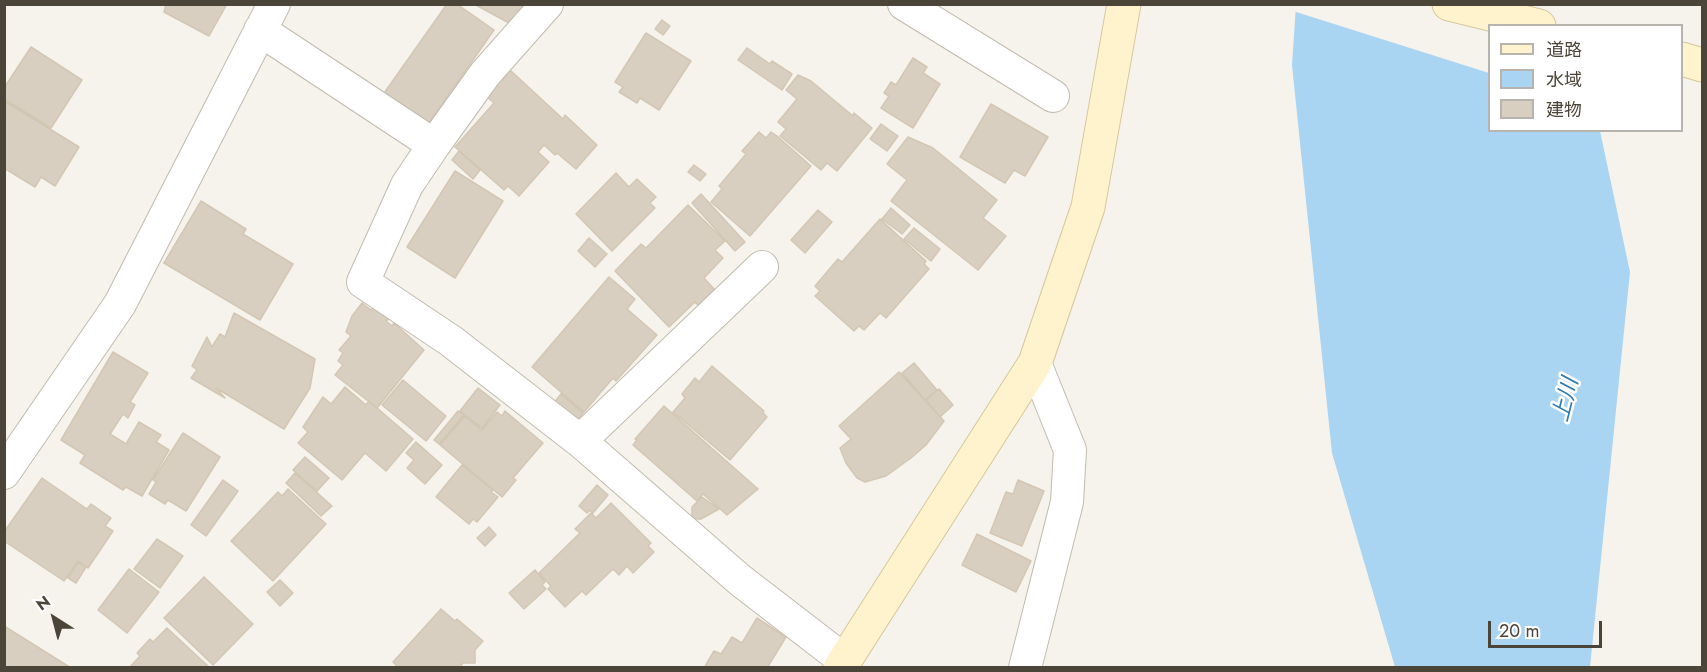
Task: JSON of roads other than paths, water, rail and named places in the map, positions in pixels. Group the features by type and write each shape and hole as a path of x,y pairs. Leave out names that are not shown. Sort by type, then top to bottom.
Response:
{"street":[{"path":"547,4 484,74 407,185 363,282 451,340 580,441 740,580 842,664 1035,363 1088,207 1124,4"},
{"path":"904,4 1053,96"},
{"path":"1449,4 1531,24"},
{"path":"4,473 120,304 267,17 434,145"},
{"path":"1683,59 1702,65"},
{"path":"580,441 762,267"},
{"path":"1025,668 1067,502 1070,450 1035,363"}],"water":[{"name":"上川","path":"1296,5 1488,26 1488,132 1600,132 1630,272 1590,667 1395,667 1332,453 1292,65"}]}
